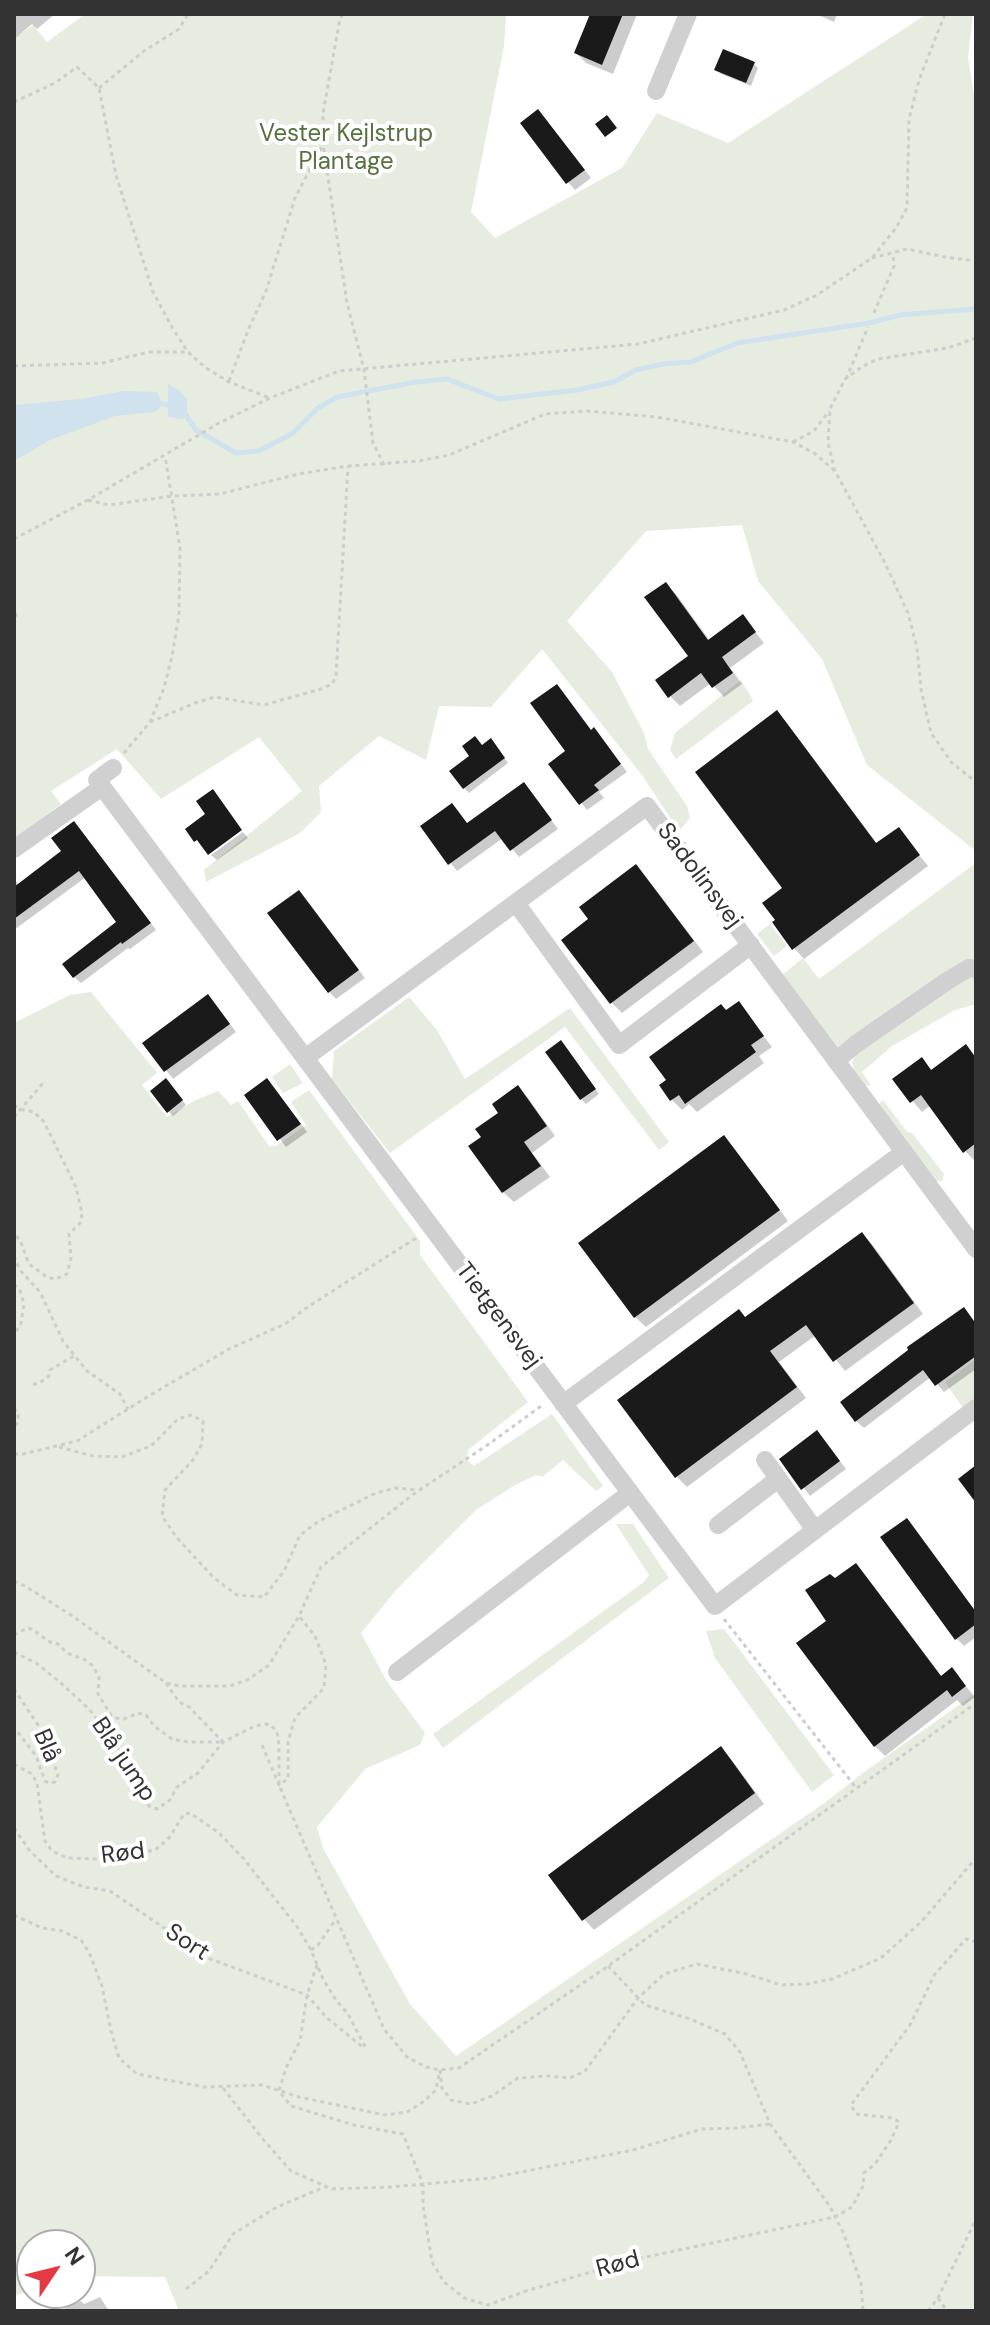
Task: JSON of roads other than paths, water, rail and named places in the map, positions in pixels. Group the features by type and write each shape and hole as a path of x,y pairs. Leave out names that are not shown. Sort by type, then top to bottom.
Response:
{"street":[{"path":"656,91 688,14"},
{"path":"14,849 102,787 97,780 113,768"},
{"name":"Tietgensvej","path":"102,787 715,1606 815,1530"},
{"name":"Sadolinsvej","path":"305,1058 647,806 976,1249"},
{"path":"516,903 619,1045 751,945"},
{"path":"836,1061 947,981 969,968 976,969"},
{"path":"560,1399 904,1152"},
{"path":"765,1460 815,1530 976,1408"},
{"path":"718,1525 778,1479"},
{"path":"397,1672 630,1493"}],"water":[{"path":"168,384 187,399 187,412 183,419 168,417"},
{"path":"124,391 157,392 163,404 155,412 115,416 50,440 14,461 14,405"}],"waterway":[{"path":"186,415 196,430 236,453 259,451 293,433 318,408 337,397 447,379 499,399 577,390 614,382 636,370 691,362 737,343 869,323 900,315 976,309"},
{"path":"163,404 168,405"}],"park label":[{"name":"Vester Kejlstrup Plantage","path":"346,149"}]}
